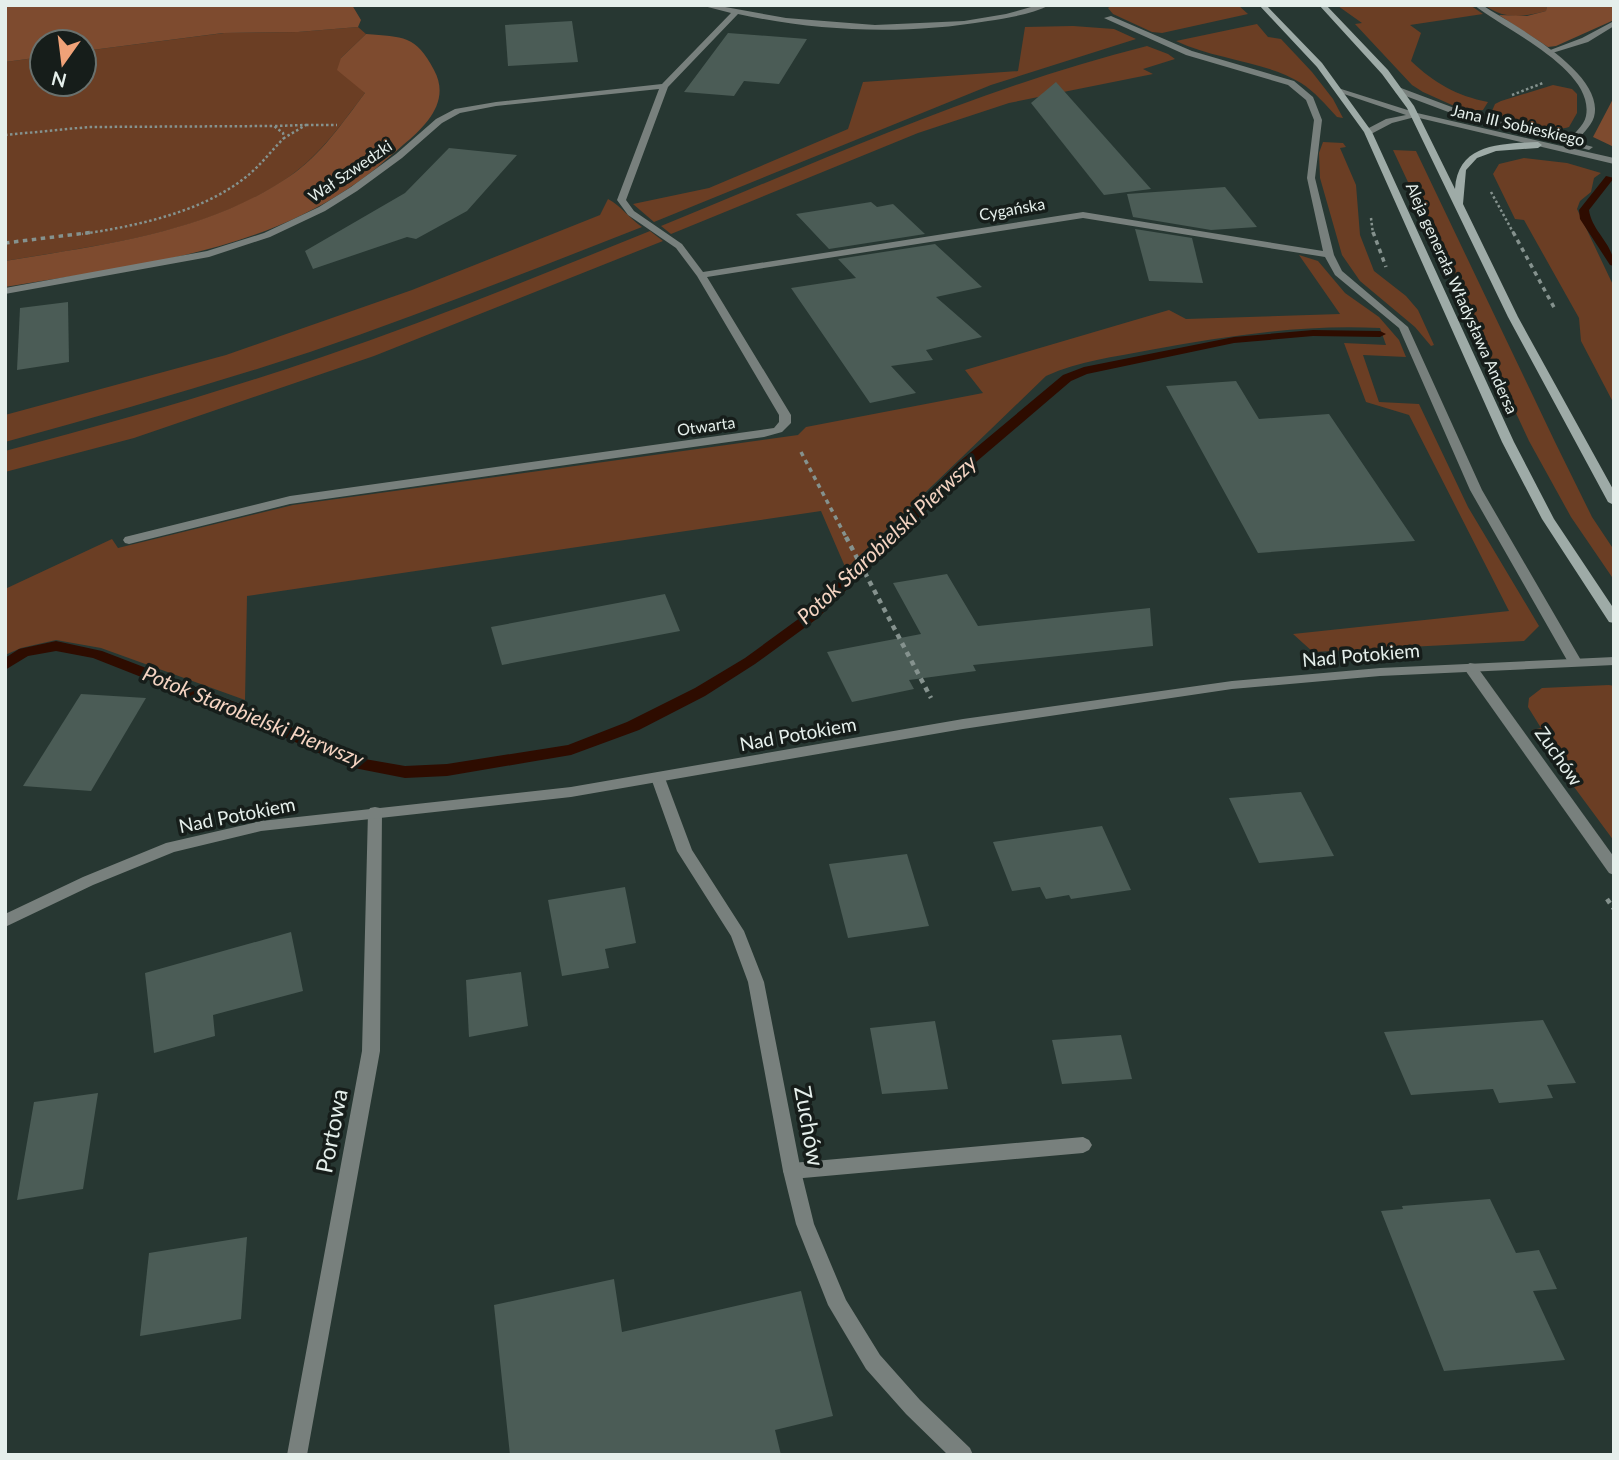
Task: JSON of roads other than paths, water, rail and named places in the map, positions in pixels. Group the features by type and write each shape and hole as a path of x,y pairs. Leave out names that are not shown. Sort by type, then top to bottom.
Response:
{"main road":[{"name":"Aleja generała Władysława Andersa","path":"1262,5 1320,64 1341,90 1368,132 1508,442 1548,519 1614,619"},
{"name":"Aleja generała Władysława Andersa","path":"1322,5 1385,72 1415,115 1513,317 1614,502"},
{"path":"1459,204 1462,171 1472,157 1501,148 1538,145"}],"street":[{"path":"703,5 815,23 908,25 972,21 1046,5"},
{"path":"1479,6 1549,52 1579,79 1590,100 1588,121 1570,142"},
{"path":"701,275 679,246 631,213 621,200 664,86 736,12"},
{"path":"1108,18 1189,53 1281,79 1303,91 1310,99 1318,120 1311,178 1329,256 1338,273 1403,327 1476,490 1575,663"},
{"path":"1549,52 1585,40 1614,23"},
{"name":"Wał Szwedzki","path":"5,291 209,254 267,235 322,209 354,189 399,156 439,121 458,111 495,104 664,86"},
{"name":"Jana III Sobieskiego","path":"1341,90 1415,115 1614,161"},
{"name":"Jana III Sobieskiego","path":"1398,90 1486,120 1614,154"},
{"name":"Jana III Sobieskiego","path":"1368,132 1389,121 1415,115 1445,115 1486,120"},
{"name":"Cygańska","path":"701,275 1083,215 1329,256"},
{"name":"Otwarta","path":"129,540 290,500 778,430 785,423 785,415 701,275"},
{"name":"Nad Potokiem","path":"5,921 88,881 171,847 261,826 571,792 963,724 1181,692 1380,672 1614,661"},
{"name":"Zuchów","path":"1470,667 1614,869"},
{"name":"Zuchów","path":"657,778 685,851 738,935 756,982 792,1171 805,1224 838,1306 873,1362 913,1407 963,1455"},
{"name":"Portowa","path":"297,1455 371,1051 375,813"},
{"path":"792,1171 1083,1145"}],"waterway":[{"path":"1609,178 1584,210 1585,219 1614,263"},
{"name":"Potok Starobielski Pierwszy","path":"5,665 24,652 56,646 97,654 235,708 355,763 405,772 447,770 571,750 633,726 700,692 750,661 813,615 964,465 1067,378 1084,371 1234,340 1313,333 1380,334"}]}
